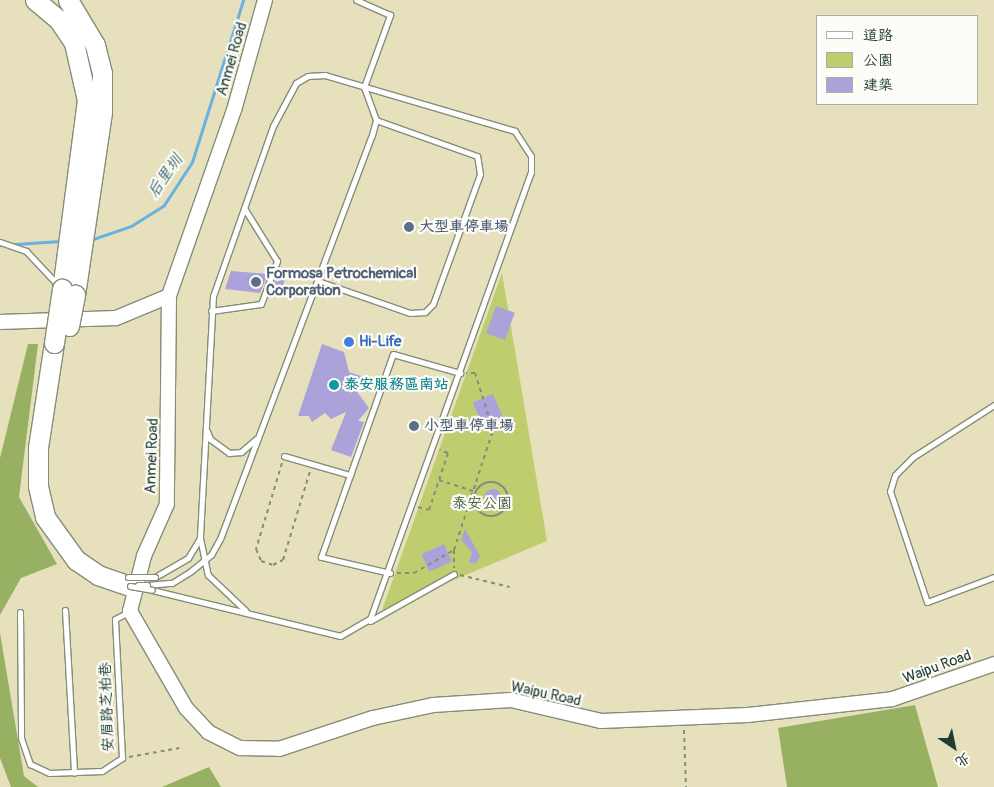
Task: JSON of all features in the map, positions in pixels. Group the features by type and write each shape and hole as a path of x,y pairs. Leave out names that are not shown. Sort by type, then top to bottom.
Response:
{"highway":[{"path":"35,0 58,19 74,43 87,100 77,230"},
{"path":"68,0 95,45 102,74 102,112 77,230 60,343 48,448 46,486 53,515 81,556 99,569 135,583"}],"street":[{"name":"Anmei Road","path":"130,611 144,556 166,504 169,296 234,110 265,0"},
{"path":"0,322 116,318 169,296"},
{"name":"Waipu Road","path":"130,611 194,718 208,732 240,748 279,749 373,718 433,705 511,700 601,720 684,718 892,699 994,664"}],"lane":[{"path":"135,583 172,583 203,563 220,539 318,281 376,120 364,87 390,15 356,0"},
{"path":"251,614 216,586 203,563 200,538 212,311 244,208 273,126 296,83 308,76 325,75 515,131 531,156 526,187 390,573 376,608 363,625"},
{"path":"318,281 410,313 425,312 433,304 476,183 478,156 376,120"},
{"path":"212,311 261,304 277,261 244,208"},
{"path":"0,242 26,251 68,292"},
{"path":"390,573 321,557 394,354 460,373"},
{"path":"994,405 913,457 895,475 890,491 926,602 994,577"},
{"path":"206,428 210,439 230,453 241,452 259,435"},
{"path":"284,456 350,475"},
{"path":"135,583 155,577 188,558 200,538"},
{"path":"135,583 152,590 340,636 454,574"},
{"path":"65,610 74,773"},
{"name":"安眉路芝柏巷","path":"20,612 22,738 30,764 49,773 74,773 102,771 122,758 116,619 130,611"}],"path":[{"path":"460,373 475,373 493,430 470,491 454,550 454,574 510,587"},
{"path":"414,505 429,510 448,453 434,448"},
{"path":"284,456 256,550 260,561 273,566 283,560 312,464"},
{"path":"439,480 476,492"},
{"path":"499,483 508,496 506,507 498,514 482,512 475,504 476,492 483,484 499,483"},
{"path":"390,573 414,573 454,550"},
{"path":"684,718 686,787"},
{"path":"122,758 179,748"}],"green space":[{"name":"泰安公園","path":"502,273 547,541 382,610"},
{"path":"28,344 38,344 19,497 57,564 21,578 0,615 0,458"},
{"path":"0,633 24,776 38,787 11,787 0,758"},
{"path":"915,705 938,787 787,787 778,728"},
{"path":"209,767 221,787 162,787"}],"building":[{"name":"Formosa Petrochemical Corporation","path":"231,271 268,274 260,293 225,289"},
{"path":"278,272 287,275 281,293 272,290"},
{"path":"496,306 515,313 505,340 486,333"},
{"name":"泰安服務區南站","path":"322,344 344,352 349,372 364,377 357,392 369,408 358,421 364,422 351,457 331,450 346,412 331,419 325,413 312,422 309,416 298,416"},
{"path":"493,394 503,417 483,426 473,403"},
{"path":"493,489 499,491 501,497 499,503 493,505 487,503 485,497 487,491"},
{"path":"465,529 480,556 476,564 469,562 472,552 461,540"},
{"path":"444,544 452,561 429,572 421,555"}],"waterway":[{"name":"后里圳","path":"90,240 131,226 164,205 192,162 243,0"},
{"name":"后里圳","path":"0,245 61,241"}],"place":[{"name":"大型車停車場","path":"409,227"},
{"name":"Formosa Petrochemical Corporation","path":"256,282"},
{"name":"Hi-Life","path":"349,342"},
{"name":"泰安服務區南站","path":"334,385"},
{"name":"小型車停車場","path":"414,426"}]}
